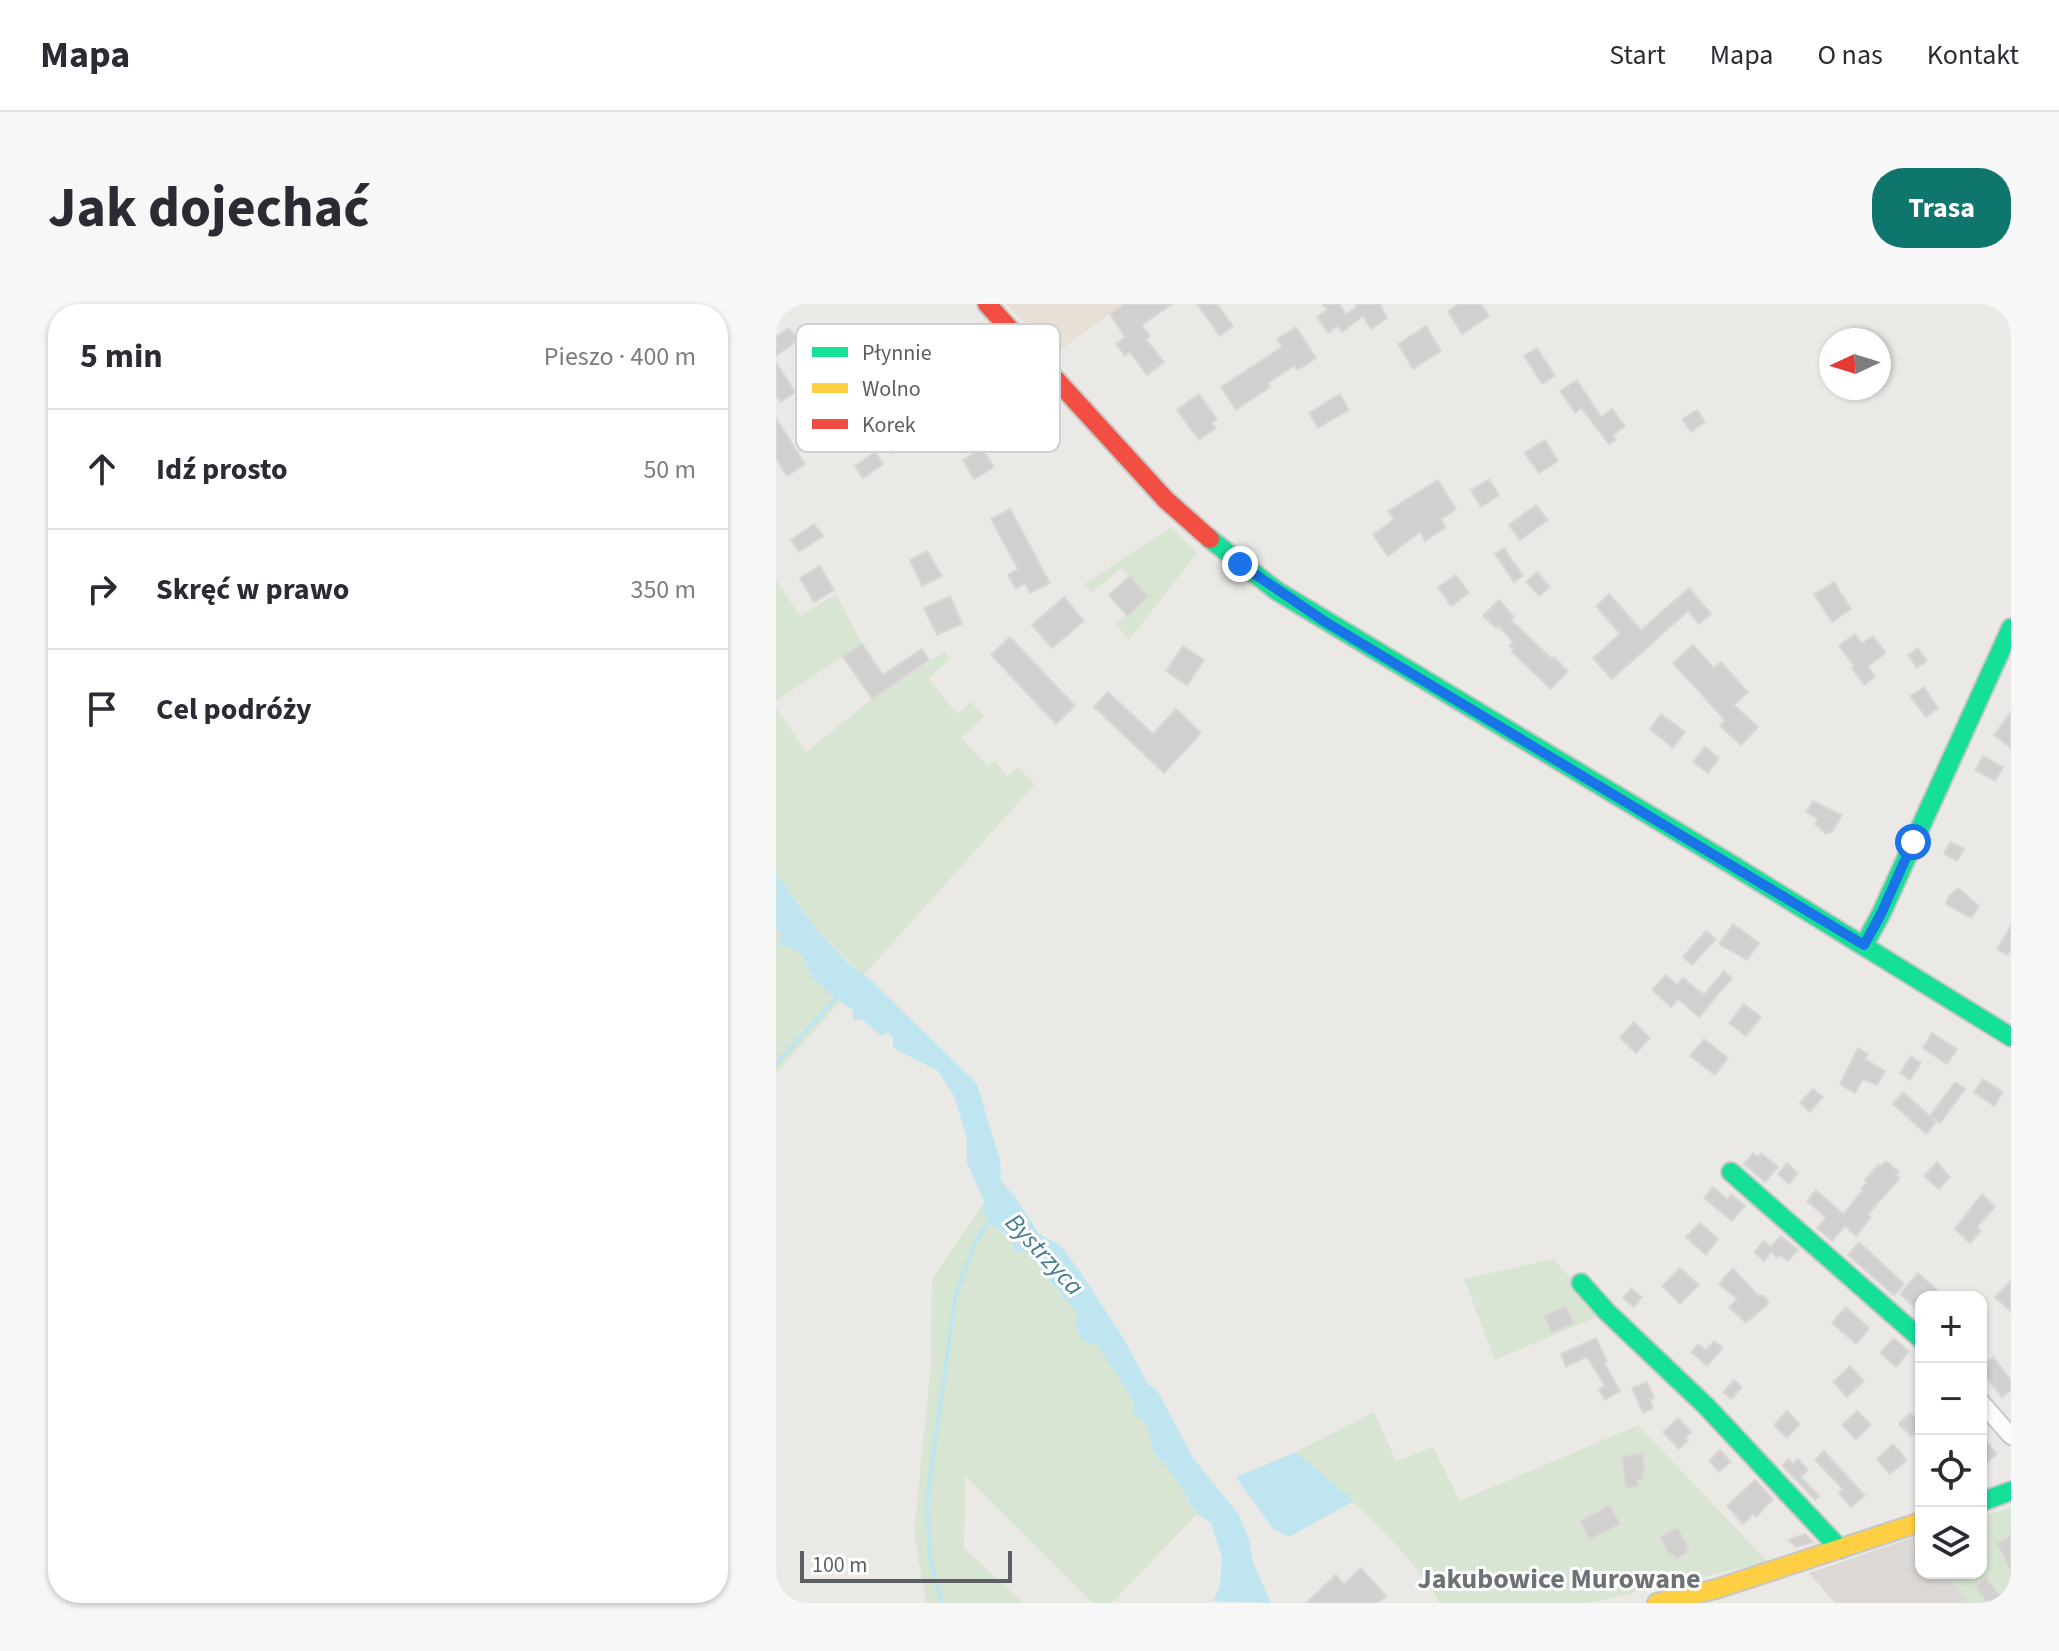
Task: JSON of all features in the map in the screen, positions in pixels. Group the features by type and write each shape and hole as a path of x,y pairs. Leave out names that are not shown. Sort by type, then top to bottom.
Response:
{"street":[{"path":"987,304 1005,324"},
{"path":"1060,384 1166,500 1215,544 1277,591 2011,1037"},
{"path":"1864,945 2011,628"},
{"path":"1731,1172 1915,1334"},
{"path":"1581,1283 1607,1312 1707,1407 1840,1549"},
{"path":"1987,1409 2011,1436"},
{"path":"1987,1500 2011,1491"},
{"path":"1657,1603 1716,1589 1915,1524"}],"shaded area":[{"path":"1006,304 1123,304 1060,350 1060,324 1026,324"},
{"path":"1914,1537 1915,1579 1949,1579 1969,1603 1835,1603 1809,1573"}],"green space":[{"path":"1171,527 1197,553 1129,640 1116,624 1148,597 1122,568 1091,593 1084,584"},
{"path":"776,580 800,616 836,594 862,644 776,701"},
{"path":"945,651 949,659 929,679 957,714 971,702 984,716 962,738 988,766 995,761 1007,777 1018,767 1035,784 863,976 815,927 776,874 776,708 806,752 872,699"},
{"path":"776,928 781,932 781,945 796,950 815,980 840,1002 776,1073"},
{"path":"985,1201 984,1214 991,1225 1026,1251 1078,1315 1083,1342 1097,1343 1134,1403 1133,1413 1148,1426 1154,1451 1172,1473 1197,1514 1112,1603 1093,1603 965,1476 964,1548 1023,1603 926,1603 914,1532 931,1363 932,1279"},
{"path":"1553,1259 1604,1314 1495,1360 1464,1279"},
{"path":"1374,1412 1396,1461 1433,1447 1460,1501 1638,1425 1768,1562 1589,1603 1440,1603 1393,1541 1296,1452"},
{"path":"2011,1508 2011,1603 1969,1603 1949,1579 1987,1579 1987,1515"}],"water":[{"name":"Bystrzyca","path":"776,874 815,927 848,963 873,982 977,1084 1000,1160 1001,1181 1039,1234 1060,1245 1079,1270 1124,1339 1147,1383 1157,1390 1193,1458 1239,1515 1249,1539 1253,1563 1271,1603 1213,1601 1220,1586 1222,1558 1211,1523 1197,1514 1172,1473 1153,1451 1148,1426 1133,1413 1134,1402 1097,1344 1083,1342 1075,1324 1078,1315 1026,1251 1014,1251 1013,1239 991,1225 984,1214 984,1201 967,1163 967,1138 954,1096 938,1071 893,1048 893,1039 888,1032 881,1036 863,1020 853,1020 853,1010 818,983 801,955 790,947 780,945 781,932 776,928"},
{"path":"1296,1452 1354,1501 1289,1537 1273,1529 1236,1477"}],"building":[{"path":"1124,304 1172,304 1142,325 1150,336 1146,339 1164,362 1147,375 1130,352 1125,356 1116,344 1125,337 1110,314"},
{"path":"1197,304 1217,304 1233,326 1220,336"},
{"path":"1323,304 1339,304 1346,314 1357,307 1355,304 1380,304 1387,318 1371,329 1363,316 1342,332 1337,326 1328,333 1317,317 1327,310"},
{"path":"1459,304 1481,304 1489,316 1462,334 1448,311"},
{"path":"1426,326 1441,351 1413,369 1398,344"},
{"path":"1296,327 1316,358 1298,370 1294,366 1236,410 1221,387 1282,347 1277,339"},
{"path":"789,328 796,341 776,356 776,337"},
{"path":"1537,348 1555,376 1542,384 1524,356"},
{"path":"776,362 795,392 781,402 776,396"},
{"path":"1577,380 1601,417 1612,409 1625,426 1613,435 1616,440 1609,444 1581,408 1575,413 1560,391"},
{"path":"1199,394 1217,419 1212,423 1216,428 1199,440 1177,410"},
{"path":"1340,394 1349,410 1318,428 1309,413"},
{"path":"1697,410 1705,422 1691,432 1682,419"},
{"path":"776,418 805,464 787,476 776,458"},
{"path":"1545,440 1558,461 1539,473 1524,453"},
{"path":"875,452 883,464 863,478 855,466"},
{"path":"976,452 985,452 994,467 974,479 963,460"},
{"path":"1489,479 1499,495 1481,507 1471,490"},
{"path":"1438,480 1456,509 1441,519 1446,527 1425,541 1420,532 1388,556 1373,535 1394,519 1388,511"},
{"path":"1536,505 1548,520 1520,540 1509,525"},
{"path":"1010,509 1050,583 1030,593 1025,583 1016,589 1008,575 1018,569 991,519"},
{"path":"814,524 823,536 799,552 791,540"},
{"path":"1504,548 1523,576 1514,582 1495,554"},
{"path":"927,551 942,576 922,586 910,560"},
{"path":"820,566 834,590 814,602 800,578"},
{"path":"1537,572 1550,587 1539,596 1526,582"},
{"path":"1456,575 1469,593 1451,606 1438,587"},
{"path":"1130,576 1148,597 1127,616 1109,595"},
{"path":"1834,582 1851,609 1832,622 1814,594"},
{"path":"1689,588 1711,614 1699,624 1688,611 1612,679 1593,658 1620,634 1596,606 1609,594 1641,630"},
{"path":"950,596 962,624 937,635 924,608"},
{"path":"1064,597 1084,621 1052,648 1032,625"},
{"path":"1499,600 1514,617 1511,620 1568,671 1551,689 1512,652 1514,650 1509,645 1513,642 1483,616"},
{"path":"1855,634 1862,643 1873,636 1886,653 1868,666 1875,676 1864,685 1839,646"},
{"path":"1010,637 1075,706 1056,724 991,655"},
{"path":"862,644 883,675 922,649 929,660 872,699 843,656"},
{"path":"1693,645 1714,668 1721,662 1748,692 1734,705 1758,727 1741,745 1720,726 1725,720 1673,663"},
{"path":"1183,646 1204,660 1187,685 1166,671"},
{"path":"1918,648 1927,661 1917,668 1908,655"},
{"path":"1924,687 1938,708 1926,717 1910,696"},
{"path":"1108,692 1153,734 1176,709 1201,733 1164,773 1094,707"},
{"path":"2011,712 2011,748 1994,735"},
{"path":"1661,714 1685,732 1673,748 1650,729"},
{"path":"1705,747 1719,758 1708,773 1693,762"},
{"path":"1983,756 2003,767 1995,781 1975,770"},
{"path":"1813,801 1842,815 1832,832 1826,834 1815,824 1818,819 1806,812"},
{"path":"1950,842 1964,849 1957,861 1944,854"},
{"path":"1958,888 1979,906 1971,918 1946,904"},
{"path":"1733,924 1759,943 1747,960 1719,944"},
{"path":"2011,926 2011,949 2007,955 1997,949"},
{"path":"1706,931 1716,939 1692,965 1683,957"},
{"path":"1724,971 1732,978 1699,1017 1678,999 1671,1007 1652,990 1666,975 1677,985 1683,978 1704,995"},
{"path":"1744,1004 1761,1017 1746,1036 1729,1023"},
{"path":"1634,1022 1650,1038 1636,1053 1620,1038"},
{"path":"1932,1033 1957,1049 1947,1064 1923,1048"},
{"path":"1704,1039 1728,1058 1715,1075 1690,1056"},
{"path":"1858,1048 1868,1054 1865,1059 1885,1071 1877,1085 1863,1079 1855,1093 1840,1084"},
{"path":"1911,1056 1921,1063 1910,1080 1900,1073"},
{"path":"1983,1079 2003,1092 1994,1106 1974,1092"},
{"path":"1955,1082 1965,1089 1940,1123 1930,1116"},
{"path":"1813,1089 1823,1097 1810,1112 1800,1103"},
{"path":"1903,1092 1936,1122 1926,1134 1893,1104"},
{"path":"1753,1153 1758,1157 1761,1153 1778,1167 1765,1182 1744,1164"},
{"path":"1886,1161 1899,1172 1896,1175 1900,1178 1868,1214 1871,1217 1856,1236 1845,1226 1832,1241 1817,1228 1826,1218 1807,1201 1816,1190 1843,1214 1863,1190 1865,1180 1879,1164 1881,1166"},
{"path":"1937,1162 1950,1177 1939,1189 1924,1176"},
{"path":"1787,1163 1798,1173 1789,1184 1778,1174"},
{"path":"1713,1187 1727,1199 1731,1194 1745,1206 1732,1221 1704,1198"},
{"path":"1982,1194 1995,1207 1977,1227 1981,1231 1970,1243 1955,1229"},
{"path":"1700,1223 1718,1239 1706,1255 1686,1237"},
{"path":"1781,1236 1798,1250 1788,1261 1780,1255 1777,1258 1771,1252 1764,1261 1754,1252 1764,1241 1771,1247"},
{"path":"1859,1242 1904,1284 1894,1295 1848,1255"},
{"path":"1680,1268 1699,1285 1680,1304 1662,1286"},
{"path":"1733,1268 1757,1295 1764,1296 1768,1301 1746,1323 1729,1307 1737,1299 1719,1284"},
{"path":"1918,1273 1938,1291 1915,1291 1915,1308 1900,1294"},
{"path":"2011,1281 2011,1312 1995,1297"},
{"path":"1631,1288 1642,1297 1634,1307 1623,1298"},
{"path":"1566,1306 1574,1323 1552,1333 1544,1316"},
{"path":"1846,1307 1869,1328 1856,1344 1832,1323"},
{"path":"1596,1338 1607,1361 1604,1363 1620,1391 1605,1400 1599,1389 1605,1386 1587,1357 1566,1367 1561,1354"},
{"path":"1894,1338 1909,1352 1896,1367 1880,1353"},
{"path":"1714,1341 1723,1348 1707,1366 1691,1352 1698,1344 1706,1350"},
{"path":"1993,1357 2011,1380 2011,1390 2002,1397 1987,1378 1987,1362"},
{"path":"1850,1366 1864,1381 1847,1397 1833,1382"},
{"path":"1734,1380 1742,1387 1731,1399 1723,1392"},
{"path":"1647,1382 1654,1398 1650,1400 1653,1408 1643,1413 1632,1388"},
{"path":"1787,1411 1800,1424 1787,1438 1774,1425"},
{"path":"1857,1411 1871,1425 1856,1439 1842,1425"},
{"path":"1910,1413 1915,1418 1915,1431 1911,1436 1899,1424"},
{"path":"1678,1418 1691,1432 1685,1438 1688,1441 1679,1449 1663,1432"},
{"path":"1987,1442 1997,1454 1987,1463"},
{"path":"1893,1444 1907,1460 1890,1474 1877,1459"},
{"path":"1720,1450 1731,1462 1719,1472 1709,1461"},
{"path":"1824,1451 1865,1496 1851,1507 1839,1493 1843,1489 1815,1460"},
{"path":"1642,1453 1644,1479 1637,1480 1638,1486 1626,1488 1622,1457"},
{"path":"1789,1459 1793,1464 1798,1459 1808,1470 1801,1477 1819,1496 1815,1500 1782,1465"},
{"path":"1755,1480 1773,1499 1756,1517 1753,1514 1743,1524 1727,1506"},
{"path":"1610,1505 1620,1524 1590,1539 1580,1521"},
{"path":"1677,1528 1688,1546 1685,1547 1688,1552 1676,1559 1673,1554 1670,1555 1660,1537"},
{"path":"1805,1534 1813,1542 1796,1547 1788,1540"},
{"path":"2011,1536 2011,1571 1997,1543"},
{"path":"1361,1568 1386,1596 1378,1603 1306,1603 1336,1575 1344,1584"},
{"path":"1987,1579 2006,1603 1988,1603 1975,1587"}],"waterway":[{"path":"776,1064 839,995"},
{"name":"Bystrzyca","path":"942,1603 930,1559 927,1500 955,1298 973,1247 991,1217"}],"traffic: fast":[{"path":"1210,539 1277,591 2011,1037"},
{"path":"1864,945 2011,628"},
{"path":"1731,1172 1915,1334"},
{"path":"1581,1283 1607,1312 1707,1407 1840,1549"},
{"path":"1987,1500 2011,1491"}],"traffic: slow":[{"path":"1657,1603 1716,1589 1915,1524"}],"traffic: jam":[{"path":"987,304 1005,324"},
{"path":"1060,384 1166,500 1210,539"}],"district":[{"name":"Jakubowice Murowane","path":"1559,1578"}],"route":[{"path":"1240,564 1324,621 1864,945 1913,842"}]}
